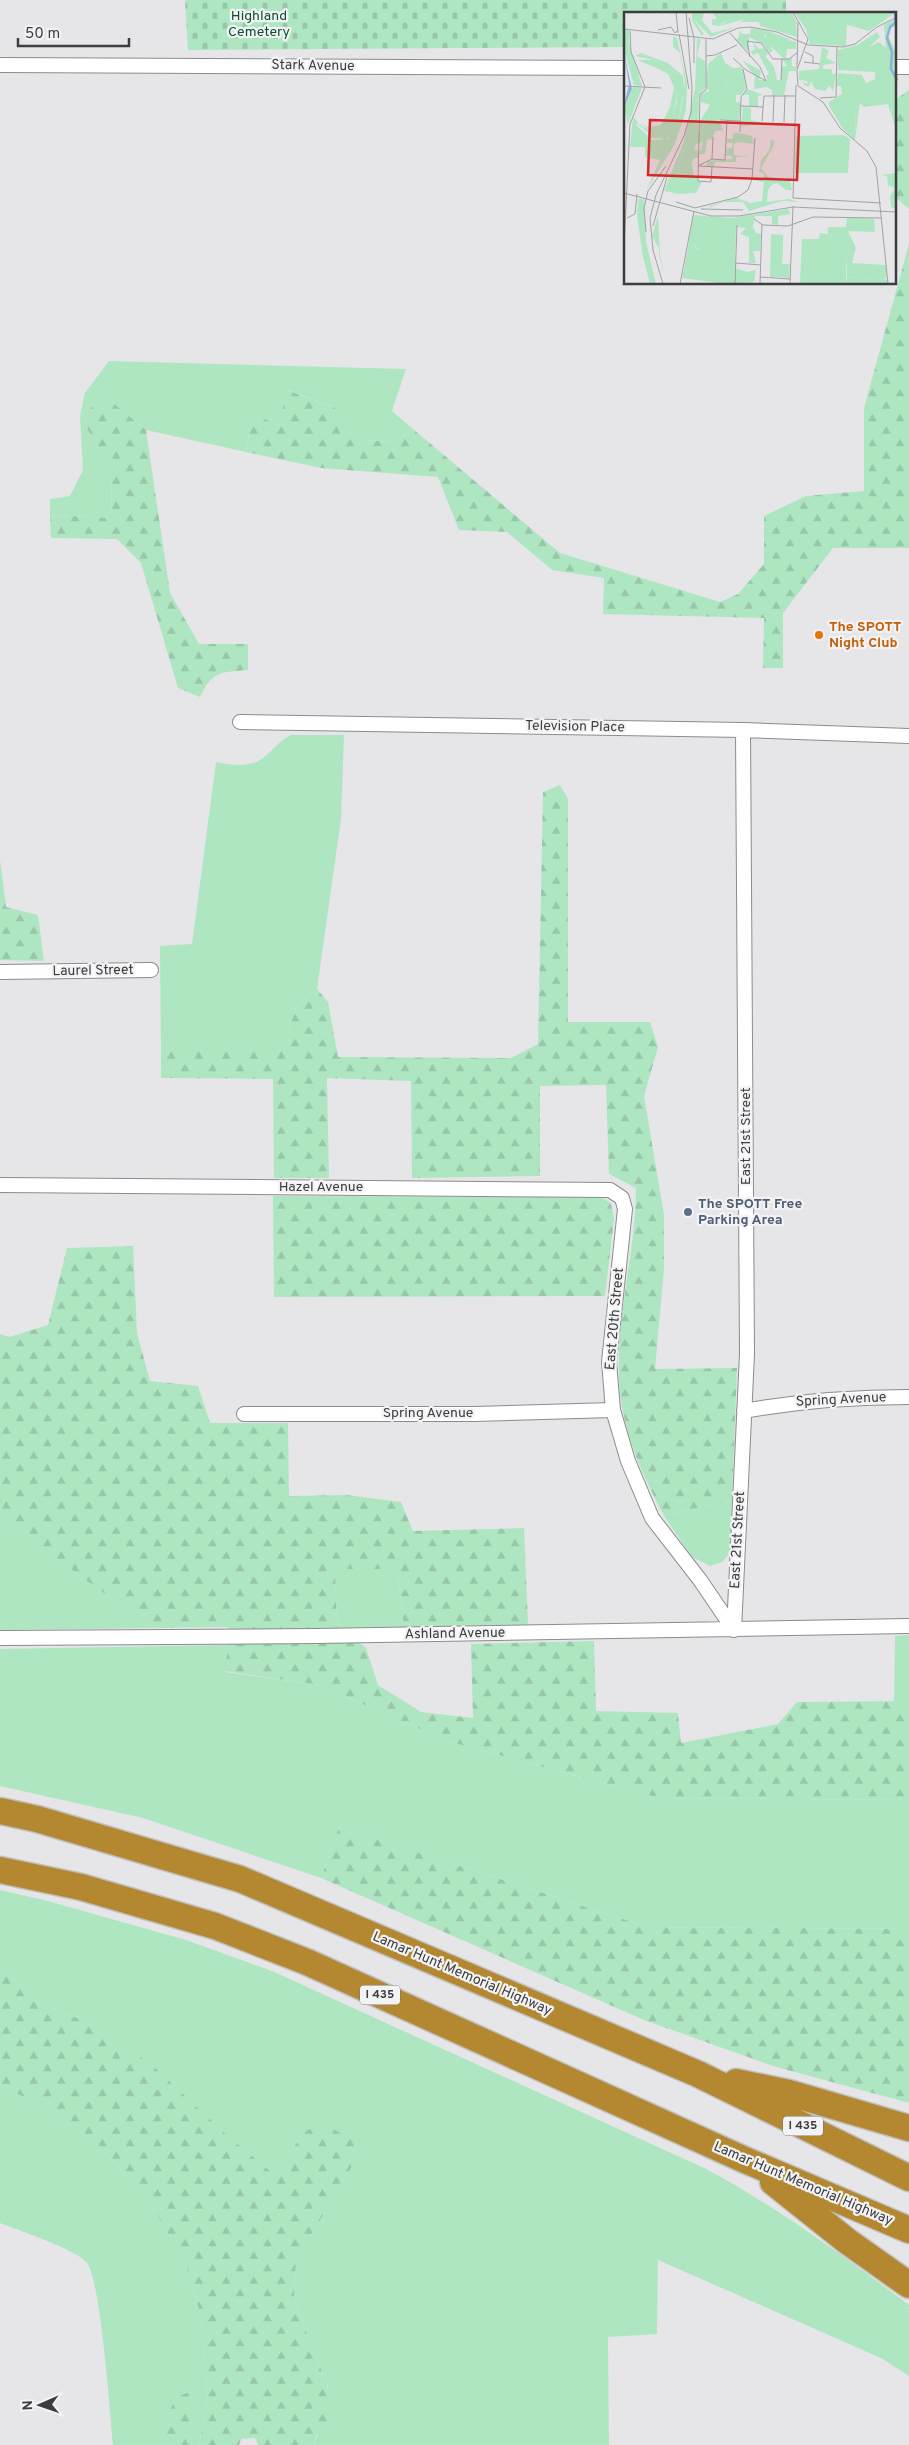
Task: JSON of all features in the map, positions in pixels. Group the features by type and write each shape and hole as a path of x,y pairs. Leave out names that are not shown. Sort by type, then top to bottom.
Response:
{"highway":[{"name":"Lamar Hunt Memorial Highway","path":"0,1811 37,1819 240,1878 698,2074 909,2178"},
{"name":"Lamar Hunt Memorial Highway","path":"0,1870 81,1887 215,1926 307,1962 745,2160 909,2230"},
{"path":"698,2074 789,2093 909,2128"},
{"path":"745,2160 848,2241 909,2285"}],"street":[{"name":"Stark Avenue","path":"0,65 624,68"},
{"path":"896,67 909,67"},
{"name":"Television Place","path":"240,722 743,730 909,736"},
{"name":"East 21st Street","path":"734,1630 747,1354 743,730"},
{"name":"Laurel Street","path":"0,972 151,970"},
{"name":"Hazel Avenue","path":"0,1185 610,1190 622,1198 625,1215"},
{"name":"East 20th Street","path":"625,1215 609,1362 613,1410 628,1461 652,1518 700,1580 734,1630"},
{"name":"Spring Avenue","path":"744,1411 814,1400 858,1397 909,1397"},
{"name":"Spring Avenue","path":"244,1414 474,1414 613,1410"},
{"name":"Ashland Avenue","path":"0,1638 734,1630 909,1626"}],"green space":[{"name":"Highland Cemetery","path":"185,0 786,0 786,12 624,12 624,47 188,50"},
{"path":"909,90 909,209 896,198 896,99"},
{"path":"909,244 909,548 833,548 783,613 783,668 763,668 764,618 603,614 604,578 552,570 507,532 459,530 438,477 321,468 246,452 252,414 279,425 287,390 335,408 363,440 394,442 413,429 560,553 720,602 738,594 764,564 764,516 806,496 864,491 864,408"},
{"path":"109,361 406,369 392,411 413,429 394,442 363,440 335,408 288,390 279,425 252,415 246,452 146,430 106,397 80,415 85,393"},
{"path":"106,397 146,430 170,593 199,644 248,644 248,670 219,674 204,688 200,697 178,688 141,563 117,539 51,538 50,515 112,518 111,474 80,415"},
{"path":"80,415 111,474 112,518 50,515 50,499 70,496 83,470"},
{"path":"291,735 344,735 341,819 317,989 297,1005 280,1051 161,1051 160,946 192,944 216,762 234,765 253,763 263,758"},
{"path":"560,785 568,799 568,1022 650,1022 658,1047 644,1096 664,1215 664,1268 655,1369 737,1368 732,1500 664,1516 632,1446 620,1392 620,1334 632,1246 636,1188 609,1174 606,1085 540,1086 540,1176 412,1178 411,1081 327,1078 329,1178 274,1178 273,1079 161,1078 161,1051 280,1051 297,1005 317,989 328,1002 338,1057 511,1058 538,1044 543,792"},
{"path":"0,860 6,907 38,915 44,961 0,960"},
{"path":"273,1196 602,1197 611,1204 614,1219 605,1296 274,1297"},
{"path":"133,1246 137,1333 150,1381 198,1386 210,1423 288,1423 289,1496 346,1495 401,1502 413,1531 524,1528 528,1625 404,1627 397,1569 335,1569 337,1624 366,1648 378,1685 421,1712 473,1718 471,1644 594,1641 596,1711 678,1713 681,1743 778,1724 797,1702 909,1701 909,1800 659,1798 447,1741 319,1685 224,1671 229,1645 228,1627 152,1628 0,1518 0,1334 9,1337 48,1325 67,1248"},
{"path":"732,1500 730,1553 722,1562 710,1566 692,1557 664,1516"},
{"path":"0,1518 152,1628 0,1630"},
{"path":"335,1569 397,1569 404,1627 342,1628 337,1624"},
{"path":"909,1635 909,1701 894,1701 895,1636"},
{"path":"229,1645 225,1672 319,1685 447,1741 659,1798 909,1800 909,1929 648,1927 339,1827 321,1878 143,1818 0,1786 0,1649"},
{"path":"339,1827 648,1927 909,1929 909,2103 773,2066 644,2020 321,1878"},
{"path":"0,1890 48,1901 186,1940 272,1971 704,2168 784,2215 909,2305 909,2376 881,2358 658,2260 657,2334 608,2337 609,2445 314,2445 331,2395 294,2300 296,2261 364,2146 304,2132 275,2175 87,2022 35,2001 11,1975 0,1971"},
{"path":"0,1971 11,1975 35,2001 87,2022 151,2064 229,2137 275,2175 304,2132 322,2123 364,2146 296,2261 294,2300 331,2395 331,2425 316,2436 314,2445 258,2445 255,2438 241,2439 239,2445 199,2445 208,2398 201,2317 186,2265 149,2200 98,2145 46,2107 0,2086"},
{"path":"0,2086 46,2107 98,2145 149,2200 186,2265 201,2317 208,2398 199,2445 192,2445 188,2392 164,2429 164,2445 113,2445 101,2321 97,2295 87,2263 60,2246 0,2223"},
{"path":"189,2392 192,2445 164,2445 164,2429 175,2398"}],"place":[{"name":"The SPOTT Night Club","path":"819,635"},
{"name":"The SPOTT Free Parking Area","path":"688,1212"}]}
